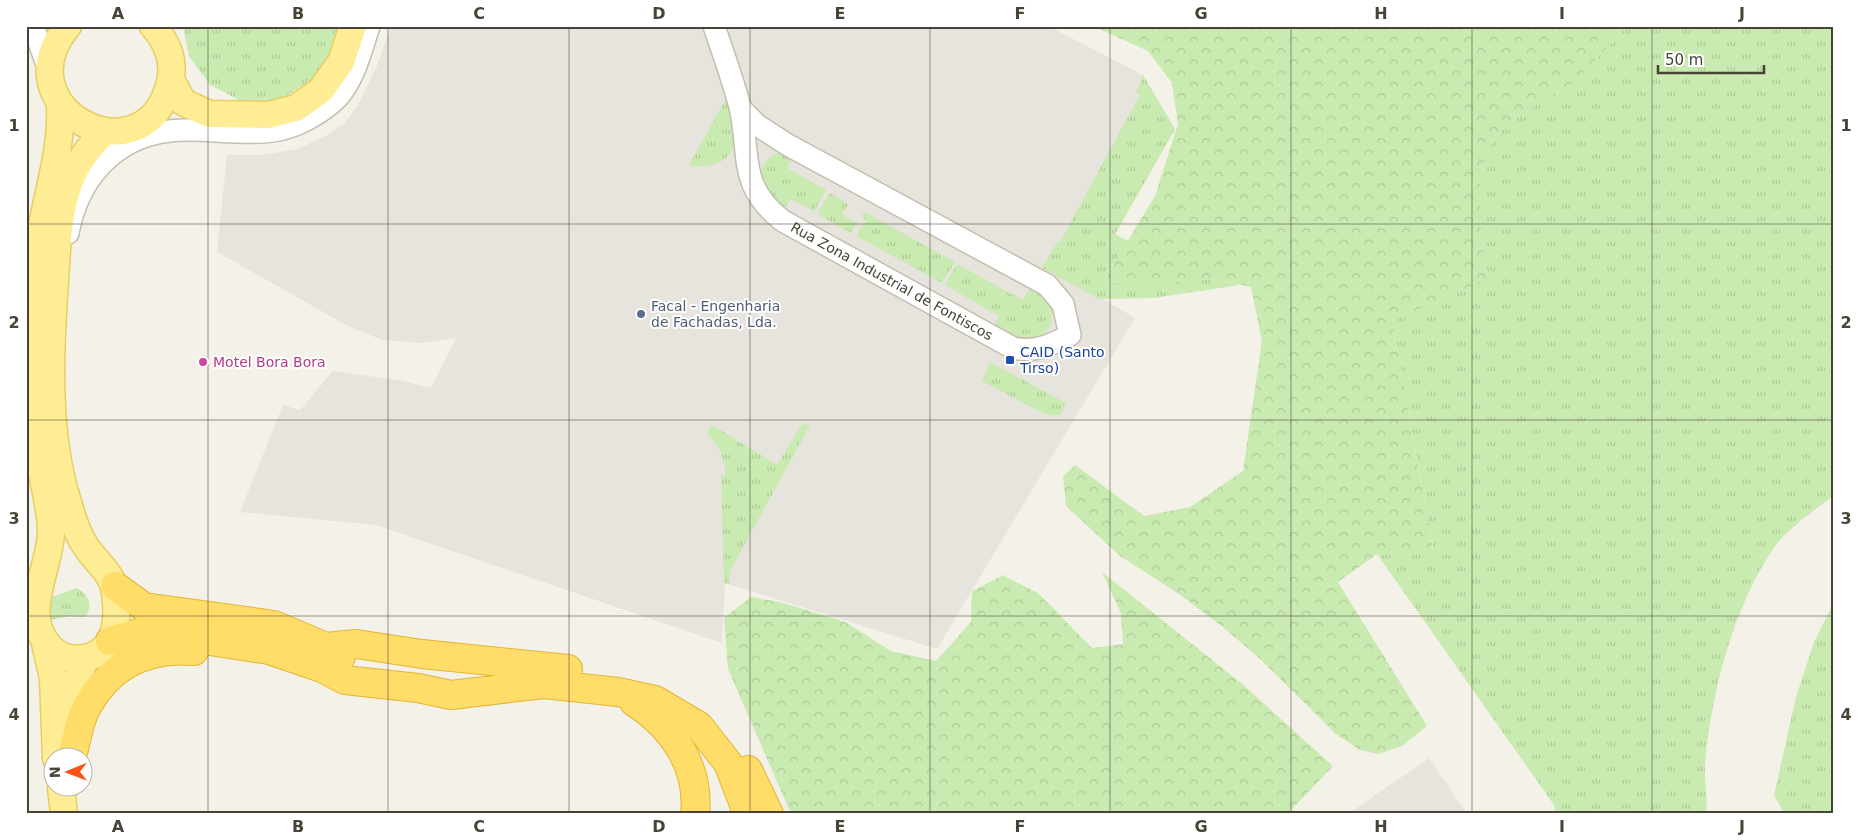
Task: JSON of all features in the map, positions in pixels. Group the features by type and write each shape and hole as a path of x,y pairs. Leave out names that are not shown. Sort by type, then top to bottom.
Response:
{"highway":[{"path":"115,586 144,607 274,625 324,657 350,670 481,690 544,684 618,692 655,700 699,726 728,762 745,807 759,810"},
{"path":"110,641 146,631 269,650 324,657 341,656 359,661 463,675 507,674 535,667 589,670 644,680 696,706 738,749 759,810"},
{"path":"70,748 87,705 114,671 151,652 185,651 233,655 269,650"},
{"path":"618,692 642,708 667,730 688,760 697,795 695,814"}],"main road":[{"path":"68,26 59,36 52,52 49,70 52,88 60,105 72,118 88,127 105,132 128,129 148,119 159,108 167,95 172,65 160,30"},
{"path":"171,80 183,102 209,114 268,115 296,108 322,90 341,62 353,26"},
{"path":"60,105 61,128 58,152 36,261 32,335 32,407 51,531 44,574 38,588 36,609 39,629 46,643 65,748"},
{"path":"46,643 56,654 71,659 86,658 100,652 110,641 116,627 115,586 108,572 97,562 85,545 76,528 66,497 57,452 51,343 62,212 69,184 80,159 105,132"},
{"path":"44,574 54,563 68,557 83,556 97,562"},
{"path":"67,748 70,695 86,658"},
{"path":"62,798 64,814"},
{"path":"70,814 72,798"}],"street":[{"path":"33,26 49,70"},
{"path":"55,281 61,268 69,226 82,190 98,165 119,147 140,136 171,130 201,132 273,131 309,119 335,100 352,73 369,26"},
{"path":"714,26 740,108"},
{"name":"Rua Zona Industrial de Fontiscos","path":"740,108 757,125 788,145 1047,285 1063,304 1070,335 1049,346 1034,350 1013,348 783,221 769,210 754,191 747,163 740,108"},
{"path":"148,119 168,118 201,132"}],"shaded area":[{"path":"391,26 1048,26 1143,75 1175,129 1085,288 1135,318 937,649 725,583 722,643 376,525 240,512 283,405 300,410 333,371 404,381 431,388 456,338 421,343 382,340 348,326 217,252 227,155 262,155 298,149 343,125 358,105 376,68"},
{"path":"1429,758 1467,814 1348,814"}],"green space":[{"path":"183,26 345,26 320,74 280,100 241,101 210,85 189,56"},
{"path":"1093,26 1627,26 1577,80 1515,117 1494,137 1480,173 1480,217 1487,279 1392,321 1433,549 1377,554 1338,582 1427,726 1402,746 1378,754 1360,750 1336,734 1260,659 1223,627 1179,594 1120,556 1066,506 1063,476 1075,465 1144,516 1190,507 1243,471 1262,341 1251,287 1214,279 1156,284 1103,282 1155,196 1178,124 1172,83 1148,51"},
{"path":"1627,26 1834,26 1834,495 1796,525 1776,545 1761,568 1737,621 1719,679 1708,737 1705,764 1706,814 1556,814 1554,805 1377,554 1433,548 1392,321 1487,278 1480,217 1480,173 1494,137 1515,117 1577,80"},
{"path":"1143,75 1175,129 1115,234 1128,241 1103,282 1156,284 1214,279 1240,285 1154,298 1099,299 1042,268 1058,241 1060,242 1140,95 1136,92"},
{"path":"728,95 736,132 731,153 726,158 712,165 689,165"},
{"path":"780,152 794,155 787,168 826,190 814,211 790,199 783,212 761,180 765,163"},
{"path":"830,193 848,204 842,215 857,223 851,233 817,214"},
{"path":"864,212 955,262 942,283 856,236 866,220 862,217"},
{"path":"957,264 1023,300 1031,286 1040,293 1052,308 1051,326 1040,338 1019,340 992,329 999,316 945,285"},
{"path":"990,362 1066,403 1060,415 1049,415 1039,411 982,381"},
{"path":"802,424 810,425 730,571 729,584 724,583 721,475 725,476 725,470 721,453 707,433 712,425 777,465"},
{"path":"1102,572 1241,683 1333,766 1292,809 1295,814 791,814 728,669 724,618 751,597 780,602 847,623 891,651 936,661 971,622 972,591 1003,575 1039,594 1092,648 1123,644 1121,613"},
{"path":"77,588 85,594 89,601 88,613 85,617 69,616 46,621 46,597 52,597"},
{"path":"1834,602 1834,814 1785,814 1774,795 1796,697 1814,642"}],"place":[{"name":"Facal - Engenharia de Fachadas, Lda.","path":"641,314"},
{"name":"CAID (Santo Tirso)","path":"1010,360"},
{"name":"Motel Bora Bora","path":"203,362"}]}
